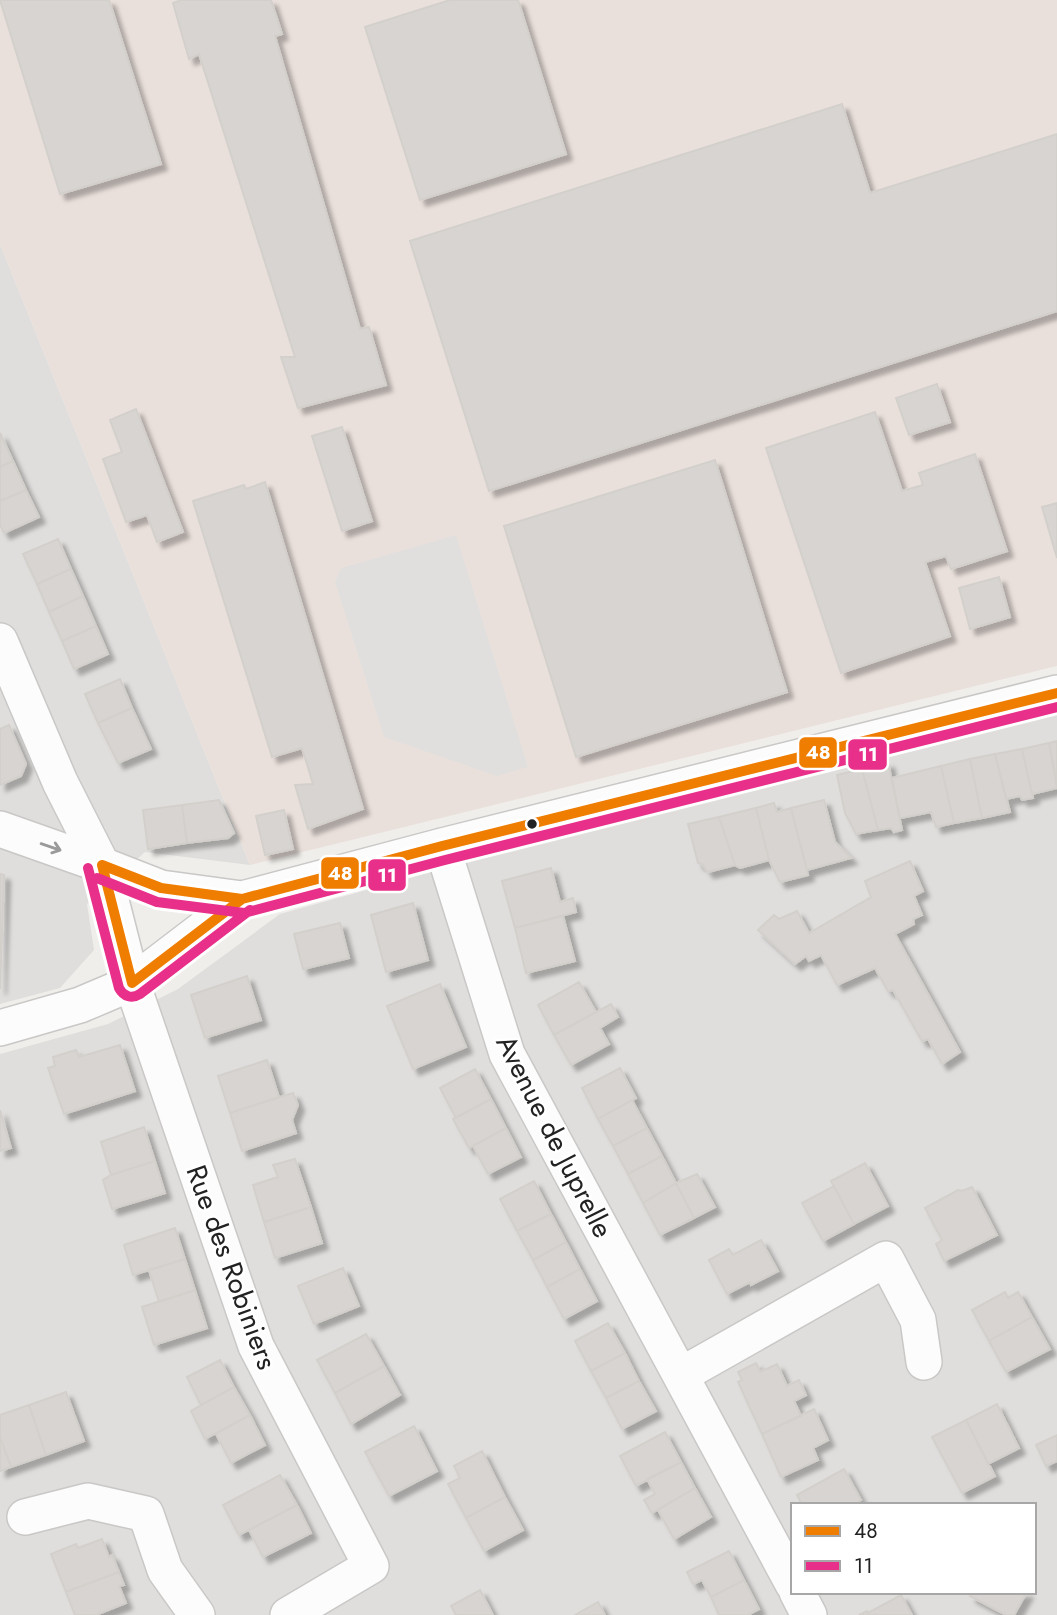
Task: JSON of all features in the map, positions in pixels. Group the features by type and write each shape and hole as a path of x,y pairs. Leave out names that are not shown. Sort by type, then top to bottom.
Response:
{"street":[{"path":"0,641 60,782 102,865 132,984"},
{"path":"0,829 161,888 242,899 442,846 1057,693"},
{"name":"Avenue de Juprelle","path":"442,846 507,1054 791,1580"},
{"path":"0,1028 80,1005 132,984 242,899"},
{"name":"Rue des Robiniers","path":"132,984 256,1346 371,1566 288,1615"},
{"path":"681,1375 887,1259 918,1320 924,1362"},
{"path":"25,1517 89,1501 146,1514 164,1570 197,1615"},
{"path":"798,1594 809,1615"}],"shaded area":[{"path":"0,0 1057,0 1057,666 250,865 0,244"},
{"path":"0,244 250,865 145,852 87,904 94,950 60,988 0,1004"},
{"path":"456,535 528,767 497,776 384,737 335,582 341,568"},
{"path":"1057,714 1057,1615 0,1615 0,1054 108,1024 178,989 280,914 547,840"}],"building":[{"path":"0,0 109,0 161,164 60,194"},
{"path":"182,0 271,0 282,34 275,36 360,329 369,327 386,385 298,408 281,357 295,357 199,54 189,59 173,3"},
{"path":"450,0 518,0 566,154 420,200 365,27"},
{"path":"842,104 870,193 1057,134 1057,311 489,491 410,241"},
{"path":"937,384 950,422 909,435 896,398"},
{"path":"136,409 183,532 157,542 147,515 126,522 103,459 122,452 110,420"},
{"path":"875,412 902,491 923,485 919,473 975,454 1007,551 951,569 946,556 925,562 950,636 841,673 766,448"},
{"path":"342,427 372,521 342,531 312,436"},
{"path":"0,433 13,461 0,467"},
{"path":"715,460 787,692 576,757 504,526"},
{"path":"13,461 26,490 0,501 0,467"},
{"path":"265,482 363,809 308,829 295,785 313,784 302,748 272,757 193,501 244,485 246,489"},
{"path":"26,490 39,517 4,533 0,525 0,501"},
{"path":"1057,503 1057,558 1042,507"},
{"path":"58,539 71,569 37,584 23,554"},
{"path":"71,569 83,596 49,612 37,584"},
{"path":"999,577 1010,617 970,629 959,588"},
{"path":"83,596 96,626 62,641 49,612"},
{"path":"96,626 108,654 74,669 62,641"},
{"path":"120,679 132,708 98,723 85,694"},
{"path":"132,708 151,749 118,763 98,723"},
{"path":"9,725 26,764 21,776 0,785 0,729"},
{"path":"1057,741 1057,783 1049,743"},
{"path":"1049,743 1057,788 1032,794 1022,749"},
{"path":"1022,749 1033,798 1022,800 1020,796 1006,799 995,754"},
{"path":"995,754 1010,812 982,818 970,759"},
{"path":"970,759 982,818 954,823 941,766"},
{"path":"888,762 902,830 894,832 891,828 878,830 862,769"},
{"path":"941,766 954,823 936,827 931,812 900,818 892,778"},
{"path":"862,769 878,830 856,834 845,813 837,775"},
{"path":"219,800 234,833 228,838 187,843 182,805"},
{"path":"824,800 835,842 851,858 807,870 791,808"},
{"path":"774,803 777,812 791,808 808,875 780,882 769,860 756,808"},
{"path":"182,805 187,843 148,849 143,810"},
{"path":"756,808 769,860 740,868 735,865 719,817"},
{"path":"284,810 293,849 265,855 256,816"},
{"path":"719,817 735,865 708,872 698,863 688,824"},
{"path":"910,861 923,891 914,896 922,915 913,919 914,924 895,934 960,1052 942,1064 928,1039 922,1041 893,990 888,991 875,968 837,985 821,955 809,961 806,956 795,964 758,930 774,915 779,919 797,911 809,933 871,897 865,881"},
{"path":"551,868 560,902 573,898 576,912 515,928 502,881"},
{"path":"0,874 4,875 0,989"},
{"path":"413,903 428,960 386,972 371,915"},
{"path":"563,916 575,961 526,973 515,928"},
{"path":"340,923 349,958 303,969 294,934"},
{"path":"247,976 261,1020 205,1038 191,995"},
{"path":"579,982 596,1012 554,1035 538,1005"},
{"path":"440,984 466,1047 413,1069 387,1006"},
{"path":"611,1004 618,1017 600,1028 609,1044 571,1065 554,1035"},
{"path":"120,1045 135,1091 64,1114 48,1068 55,1066 53,1057 76,1050 79,1057"},
{"path":"267,1060 279,1097 230,1113 218,1076"},
{"path":"620,1068 636,1098 598,1119 582,1088"},
{"path":"475,1069 491,1099 456,1118 440,1088"},
{"path":"293,1093 298,1105 292,1120 296,1133 242,1151 230,1113"},
{"path":"491,1099 506,1128 469,1148 453,1119"},
{"path":"632,1100 647,1128 613,1146 598,1119"},
{"path":"0,1110 11,1148 0,1151"},
{"path":"144,1127 155,1161 111,1175 101,1142"},
{"path":"506,1128 521,1157 488,1174 473,1146"},
{"path":"647,1128 662,1156 628,1174 613,1146"},
{"path":"662,1156 676,1183 643,1203 628,1174"},
{"path":"295,1159 311,1207 264,1222 253,1185 278,1177 273,1165"},
{"path":"155,1161 165,1193 112,1209 103,1180"},
{"path":"865,1163 888,1206 854,1224 831,1181"},
{"path":"697,1174 715,1207 694,1218 676,1183"},
{"path":"534,1181 551,1214 517,1231 500,1199"},
{"path":"676,1183 694,1218 660,1235 643,1203"},
{"path":"834,1186 854,1224 823,1241 802,1203"},
{"path":"972,1187 997,1235 944,1261 936,1244 942,1240 925,1208 958,1190"},
{"path":"311,1207 322,1243 275,1258 264,1222"},
{"path":"551,1214 566,1242 533,1260 517,1231"},
{"path":"175,1228 185,1259 133,1275 124,1245"},
{"path":"761,1240 778,1271 727,1294 709,1260 729,1249 733,1255"},
{"path":"566,1242 580,1269 547,1287 533,1260"},
{"path":"185,1259 195,1290 159,1302 149,1270"},
{"path":"343,1268 359,1306 314,1324 298,1286"},
{"path":"580,1269 597,1301 564,1319 547,1287"},
{"path":"195,1290 207,1328 154,1345 142,1307"},
{"path":"1005,1292 1008,1298 1018,1292 1032,1317 989,1341 972,1310"},
{"path":"1032,1317 1050,1349 1006,1372 989,1341"},
{"path":"608,1323 625,1353 591,1371 575,1341"},
{"path":"366,1334 384,1366 335,1393 317,1360"},
{"path":"625,1353 639,1381 606,1398 591,1371"},
{"path":"220,1360 234,1387 201,1405 187,1377"},
{"path":"756,1363 760,1372 777,1364 787,1386 799,1380 806,1395 794,1401 801,1416 762,1434 738,1382 742,1380 738,1372"},
{"path":"384,1366 400,1395 351,1424 335,1393"},
{"path":"639,1381 656,1411 622,1429 606,1398"},
{"path":"234,1387 250,1415 205,1439 191,1411"},
{"path":"66,1392 84,1441 46,1455 29,1405"},
{"path":"997,1404 1019,1448 988,1464 966,1420"},
{"path":"29,1405 46,1455 11,1467 0,1437 0,1415"},
{"path":"814,1409 828,1440 813,1448 818,1460 781,1477 762,1434"},
{"path":"250,1415 265,1445 231,1463 216,1434"},
{"path":"966,1420 995,1476 962,1493 932,1437"},
{"path":"414,1426 437,1471 389,1496 365,1452"},
{"path":"665,1432 681,1462 636,1486 620,1456"},
{"path":"1057,1435 1057,1461 1046,1466 1036,1445"},
{"path":"0,1437 11,1467 0,1471"},
{"path":"482,1451 505,1497 466,1518 448,1484 460,1478 454,1466"},
{"path":"681,1462 695,1488 652,1513 644,1500 655,1494 647,1479"},
{"path":"844,1469 861,1500 856,1503 801,1503 797,1495"},
{"path":"280,1475 297,1505 239,1535 223,1505"},
{"path":"695,1488 711,1517 674,1539 658,1510"},
{"path":"505,1497 523,1530 484,1551 466,1518"},
{"path":"297,1505 311,1533 263,1557 249,1530"},
{"path":"102,1539 119,1572 66,1592 51,1554 76,1544 78,1548"},
{"path":"729,1551 744,1580 711,1597 702,1580 693,1584 687,1572"},
{"path":"119,1572 124,1585 119,1586 126,1603 96,1615 75,1615 66,1592"},
{"path":"744,1580 759,1609 748,1615 719,1615 711,1597"},
{"path":"480,1590 493,1615 456,1615 451,1606"},
{"path":"1026,1594 1014,1615 1006,1615 970,1596"},
{"path":"901,1595 912,1615 859,1615 867,1611 868,1613"},
{"path":"598,1602 605,1615 575,1615"}],"transit line":[{"name":"48","path":"102,865 161,888 242,899 442,846 1057,693"},
{"name":"11","path":"97,878 157,902 244,913 1057,707"},
{"name":"48","path":"102,865 132,983 242,899"},
{"name":"11","path":"88,868 119,988 128,996 140,994 250,910"}]}
